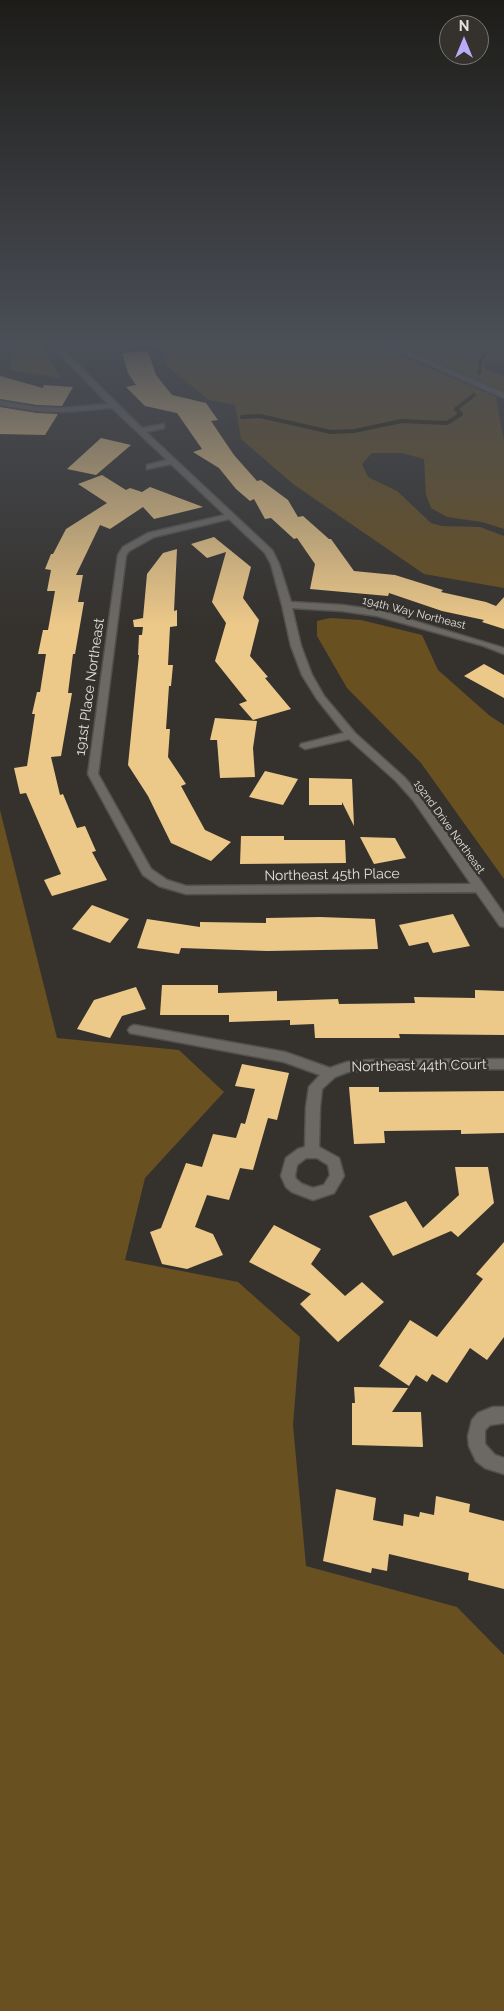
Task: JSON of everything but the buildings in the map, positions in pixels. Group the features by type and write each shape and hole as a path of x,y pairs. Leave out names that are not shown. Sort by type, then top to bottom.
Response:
{"street":[{"name":"192nd Drive Northeast","path":"150,440 269,552 275,564 287,605 296,646 307,675 320,697 352,735 400,779 417,798 504,923"},
{"path":"150,467 173,461"},
{"name":"191st Place Northeast","path":"186,890 164,883 147,872 93,774 93,764 122,555 134,544 151,535 231,516"},
{"name":"194th Way Northeast","path":"287,605 342,608 378,613 487,644 504,651"},
{"path":"305,746 352,735"},
{"name":"Northeast 45th Place","path":"186,890 479,888"},
{"path":"134,1030 285,1057 330,1073 316,1087 313,1107 312,1152"},
{"name":"Northeast 44th Court","path":"330,1073 347,1066 504,1064"},
{"path":"504,1415 493,1415 484,1419 478,1426 476,1436 477,1446 482,1455 491,1462 504,1466"}],"shaded area":[{"path":"242,440 504,440 504,529 482,522 447,517 431,508 426,495 424,459 402,453 372,453 362,464 368,477 397,491 431,523 442,526 480,527 504,536 504,588 424,574 293,484"},
{"path":"330,618 361,620 422,635 438,670 490,716 504,725 504,879 421,763 347,688 317,636 317,621"},
{"path":"0,810 57,1038 179,1050 224,1092 145,1178 125,1260 238,1282 300,1337 293,1425 306,1566 457,1607 504,1655 504,2011 0,2011"}]}
